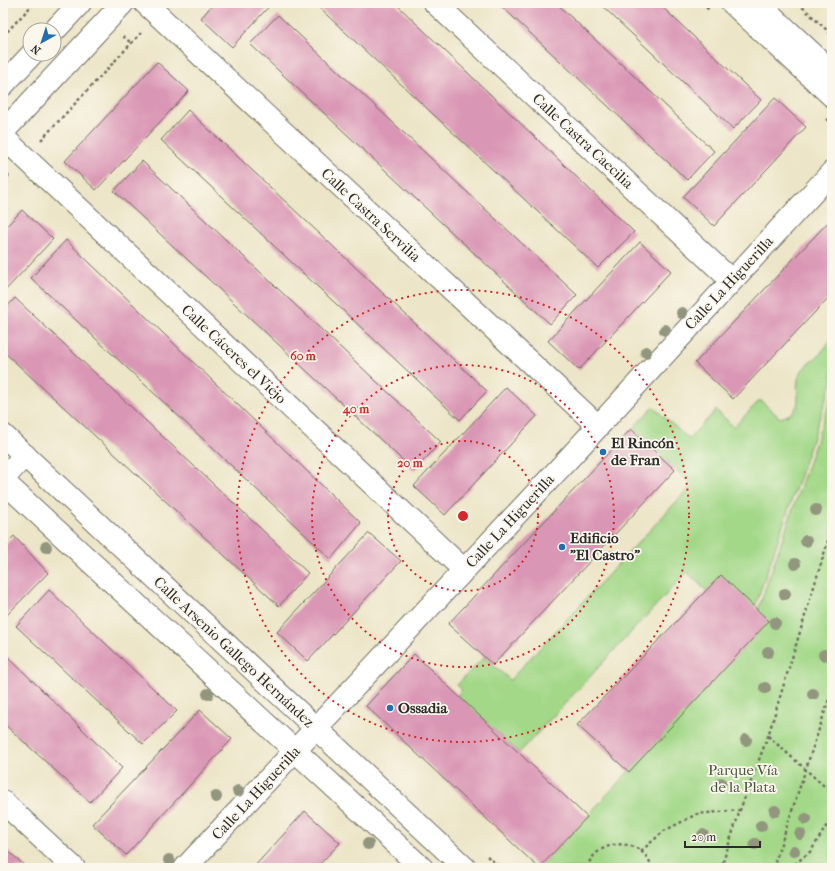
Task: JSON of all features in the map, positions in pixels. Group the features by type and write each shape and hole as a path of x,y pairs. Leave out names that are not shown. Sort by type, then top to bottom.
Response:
{"street":[{"path":"62,22 80,3"},
{"path":"3,132 124,3"},
{"name":"Calle Castra Caecilia","path":"435,3 731,280"},
{"path":"732,3 830,83"},
{"path":"758,3 830,83"},
{"name":"Calle Castra Servilia","path":"151,9 598,426"},
{"path":"3,85 25,62"},
{"name":"Calle Cáceres el Viejo","path":"3,137 464,570"},
{"name":"Calle La Higuerilla","path":"185,868 598,426 832,172"},
{"name":"Calle Arsenio Gallego Hernández","path":"3,435 465,868"},
{"path":"3,480 25,455"},
{"name":"Calle Arsenio Gallego Hernández","path":"3,480 422,868"},
{"path":"3,802 74,868"}],"path":[{"path":"3,36 34,3"},
{"path":"798,3 832,36"},
{"path":"3,182 151,9"},
{"path":"722,868 740,810 768,736 832,528"},
{"path":"773,868 832,690"},
{"path":"768,736 832,793"},
{"path":"641,851 664,831 697,814 740,810"},
{"path":"790,868 811,851 832,817"},
{"path":"587,868 596,852 607,846 625,844 641,851 650,862 652,868"}],"green space":[{"path":"832,338 832,382 747,630 687,572 519,753 457,695 462,690 457,685 484,657 510,680 692,485 633,428 653,407 689,439 716,410 734,427 760,400 780,418 789,414 795,410 797,404 797,386 801,372 821,353"},
{"name":"Parque Vía de la Plata","path":"832,395 832,868 539,868 746,645"}],"building":[{"path":"214,3 272,3 232,47 201,18"},
{"path":"314,3 395,3 634,232 598,268"},
{"path":"498,3 556,3 714,151 687,180"},
{"path":"599,3 658,3 761,100 733,129"},
{"path":"278,15 577,295 550,324 250,44"},
{"path":"157,62 189,91 96,190 65,161"},
{"path":"775,98 806,127 714,226 683,197"},
{"path":"188,110 487,391 460,420 161,140"},
{"path":"142,161 441,442 414,471 114,191"},
{"path":"22,210 53,239 3,293 3,230"},
{"path":"832,218 832,294 733,399 695,363"},
{"path":"66,240 361,523 331,559 31,278"},
{"path":"640,242 671,271 579,370 548,341"},
{"path":"15,298 308,573 279,606 3,351 3,311"},
{"path":"506,387 537,416 445,515 414,486"},
{"name":"Edificio \"El Castro\"","path":"631,429 675,470 493,665 448,624"},
{"path":"369,533 401,561 308,661 277,632"},
{"path":"14,536 48,573 3,619 3,547"},
{"path":"721,575 769,621 629,772 577,725"},
{"path":"49,590 177,711 143,744 16,626"},
{"path":"3,652 122,768 90,802 3,723"},
{"path":"414,654 587,817 539,868 366,706"},
{"path":"200,710 232,739 126,855 92,824"},
{"path":"305,811 340,843 316,868 253,868"},
{"path":"3,846 27,868 3,868"}],"place":[{"name":"El Rincón de Fran","path":"603,452"},
{"name":"Edificio \"El Castro\"","path":"562,547"},
{"name":"Ossadia","path":"390,708"}]}
